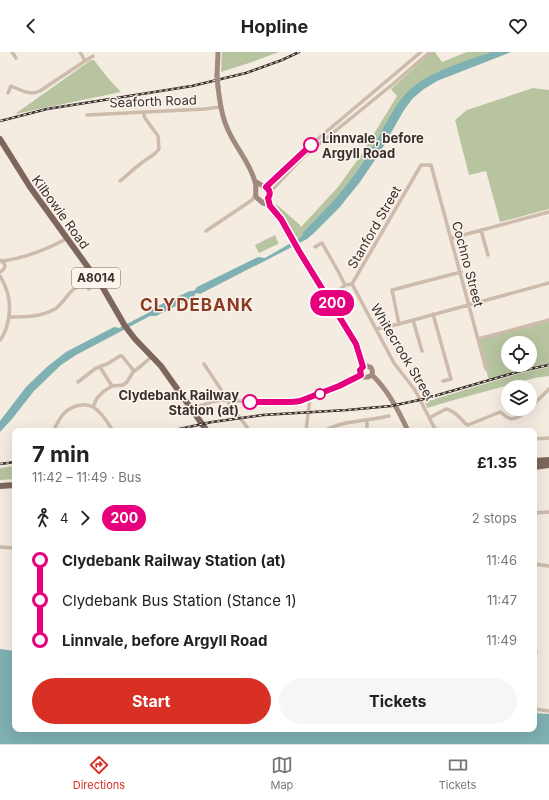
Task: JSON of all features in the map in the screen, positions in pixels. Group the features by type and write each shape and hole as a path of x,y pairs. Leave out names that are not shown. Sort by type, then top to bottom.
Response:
{"main road":[{"name":"Kilbowie Road","path":"0,139 25,180 66,239 103,288 121,320 166,372 205,428"},
{"path":"537,461 549,460"},
{"path":"537,467 549,465"},
{"path":"0,486 12,485"}],"street":[{"path":"12,52 16,58"},
{"path":"80,52 85,61"},
{"path":"218,52 218,88 220,107 224,119 229,133 255,181 258,196 263,203 270,206"},
{"path":"266,188 307,148 421,52"},
{"path":"206,231 258,196 260,187 266,188 430,52"},
{"path":"8,93 11,86 28,93 35,93 48,87 93,56"},
{"name":"Seaforth Road","path":"87,114 205,109 220,107"},
{"path":"120,182 140,163 155,154 159,148 158,136 145,118 144,112"},
{"name":"Cochno Street","path":"431,164 486,369"},
{"name":"Stanford Street","path":"329,297 345,285 352,284 421,165 431,164"},
{"path":"255,181 266,188 270,196 268,198 270,206 281,219 356,344 363,367 360,370 361,375"},
{"path":"258,196 266,200 268,198"},
{"path":"452,238 549,213"},
{"path":"481,230 488,255"},
{"path":"4,283 1,261 15,260 51,247 66,239"},
{"path":"315,247 322,243 345,285"},
{"path":"3,269 15,260"},
{"path":"399,324 392,290 461,272"},
{"path":"0,276 8,292 10,306 9,317 3,337 0,340"},
{"path":"376,329 549,283"},
{"path":"9,317 36,316 55,309 73,289 79,285 86,284 90,289"},
{"name":"Whitecrook Street","path":"352,284 394,363 415,390 434,428"},
{"path":"433,314 451,379 443,381"},
{"path":"413,320 422,351"},
{"path":"478,340 549,320"},
{"path":"78,382 96,368 107,364 120,356 122,356 134,371"},
{"path":"93,407 97,398 104,391 112,386 123,385 127,382 134,371 152,356"},
{"path":"204,364 226,396 227,401 248,428"},
{"path":"363,367 367,366 371,368 372,375 383,388 406,428"},
{"path":"100,367 112,386"},
{"path":"361,375 365,378 372,375"},
{"path":"192,409 211,402 227,401 260,403 300,401 339,386 361,375"},
{"path":"537,402 549,389"},
{"path":"306,428 310,398"},
{"path":"55,428 60,418 67,410 74,406 86,405 93,407 102,415 111,428"},
{"path":"429,418 448,409 452,410 468,425 501,412"},
{"path":"331,428 344,423 388,416"},
{"path":"507,416 509,418 518,416"},
{"path":"367,420 367,428"},
{"path":"537,439 549,438"},
{"path":"537,512 549,512"},
{"path":"0,547 12,548"},
{"path":"537,564 549,566"},
{"path":"537,709 549,711"}],"green space":[{"path":"222,52 279,52 221,72"},
{"path":"432,52 435,52 442,62 467,52 491,52 437,72 417,83 407,92 394,109 370,151 354,175 336,198 298,239 275,203 301,227 338,187 361,155 397,96 391,89"},
{"path":"91,60 94,60 121,92 15,114"},
{"path":"533,88 549,90 549,209 500,222 486,171 469,175 455,120 467,110"},
{"path":"275,235 278,244 259,253 255,245"},
{"path":"549,320 549,365 537,368 537,336 501,336 501,372 518,372 489,381 478,339"},
{"path":"549,367 549,376 528,380 501,380 501,387 427,408 425,402 521,373 537,372 537,370"},
{"path":"12,466 12,479 0,480 0,468"}],"water":[{"path":"491,52 511,52 437,81 413,98 404,110 379,154 360,182 339,208 307,239 200,294 195,294 194,297 156,316 150,316 76,355 61,365 34,391 0,432 0,421 26,387 48,366 66,352 114,327 119,328 148,313 161,304 193,291 197,287 258,257 265,258 298,239 336,198 354,175 370,151 395,107 405,94 423,80 445,68"},
{"path":"0,649 12,651 12,732 537,732 537,713 549,714 549,744 0,744"}],"railway":[{"path":"0,121 47,109 192,86 246,73 299,52"},
{"path":"184,428 212,422 263,415 391,406 424,399 521,371 549,365"},
{"path":"0,464 12,462"}],"bus line":[{"name":"200","path":"250,402 276,403 300,401 339,386 361,375 360,370 363,367 356,344 281,219 270,206 268,198 270,196 270,192 266,187 311,145"}],"place":[{"name":"Linnvale, before Argyll Road","path":"311,145"},
{"name":"Clydebank Railway Station (at)","path":"250,402"}],"district":[{"name":"CLYDEBANK","path":"197,305"}]}
